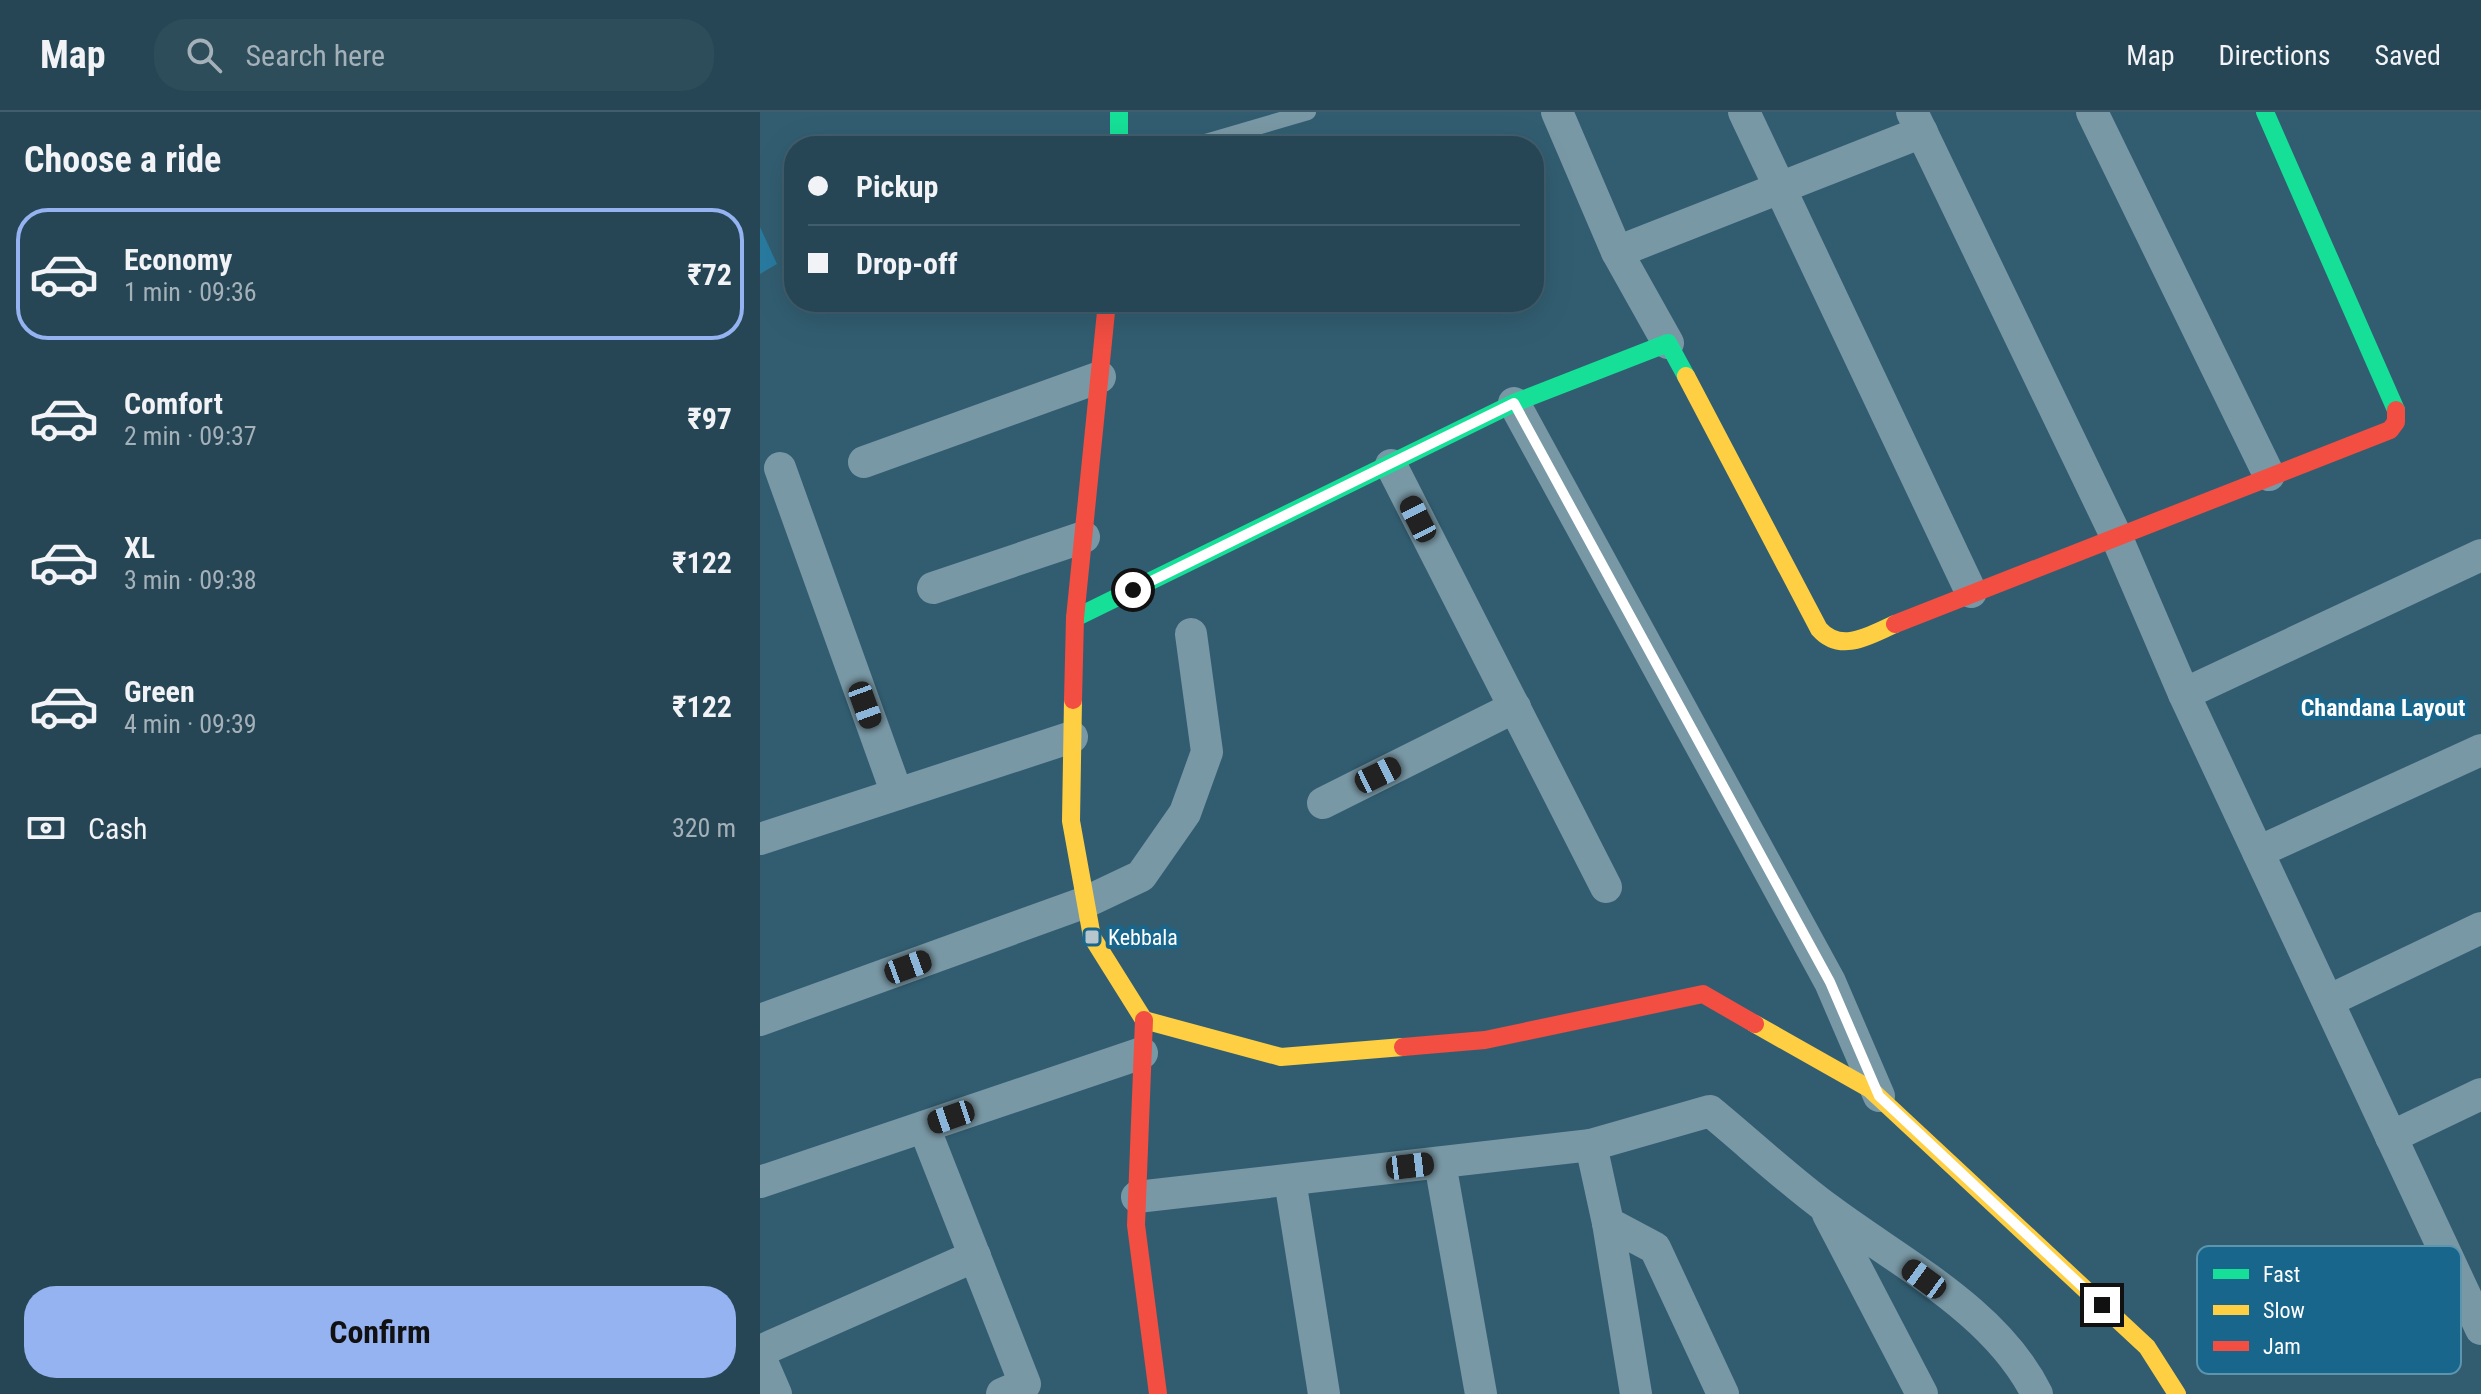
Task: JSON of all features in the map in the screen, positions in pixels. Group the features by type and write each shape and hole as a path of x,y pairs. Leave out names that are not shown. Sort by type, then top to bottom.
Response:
{"street":[{"path":"1557,112 1617,252 1827,638 1850,643 1971,592 2390,430 2397,414 2265,112"},
{"path":"1744,112 1971,592"},
{"path":"2092,112 2269,475"},
{"path":"1617,252 1779,189 1917,122 2117,538 2184,694 2391,1137 2451,1246"},
{"path":"1106,312 1075,618 1071,821 1092,937 1144,1020 1136,1225 1158,1394"},
{"path":"1075,618 1514,403 1668,343"},
{"path":"864,462 1100,377"},
{"path":"1514,403 1830,982 1879,1096"},
{"path":"1391,465 1606,887"},
{"path":"780,468 897,794"},
{"path":"933,588 1084,537"},
{"path":"2184,694 2481,555"},
{"path":"760,1020 1086,902 1141,876 1185,813 1207,752 1191,634"},
{"path":"1323,803 1515,707"},
{"path":"760,839 1072,737"},
{"path":"2258,852 2481,750"},
{"path":"2328,1001 2481,928"},
{"path":"1144,1020 1281,1057 1485,1040 1703,994 1879,1096 2147,1347 2177,1394"},
{"path":"760,1182 1142,1053"},
{"path":"2391,1137 2481,1094"},
{"path":"1137,1197 1591,1145 1710,1111 1825,1208 1973,1314 2025,1370 2037,1394"},
{"path":"924,1127 975,1256 1019,1391"},
{"path":"1591,1145 1608,1223 1636,1394"},
{"path":"1440,1163 1481,1394"},
{"path":"1290,1180 1324,1394"},
{"path":"1825,1208 1922,1394"},
{"path":"1608,1223 1655,1248 1723,1394"},
{"path":"776,1394 760,1354 975,1256"},
{"path":"2461,1264 2471,1282 2481,1329"}],"lane":[{"path":"1226,136 1308,112"}],"shaded area":[{"path":"760,227 777,264 760,274"}],"traffic: fast":[{"path":"1119,112 1119,136"},
{"path":"2265,112 2396,410"},
{"path":"1075,618 1514,403 1668,343 1686,376"}],"traffic: slow":[{"path":"1686,376 1819,629 1828,636 1846,641 1866,637 1895,624"},
{"path":"1073,700 1071,821 1092,937 1144,1020 1281,1057 1403,1047"},
{"path":"1755,1024 1870,1089 2147,1347 2177,1394"}],"traffic: jam":[{"path":"1073,700 1075,618 1106,312"},
{"path":"1895,624 2390,430 2396,422 2396,410"},
{"path":"1403,1047 1485,1040 1703,994 1755,1024"},
{"path":"1144,1020 1136,1225 1158,1394"}],"place":[{"name":"Kebbala","path":"1092,937"}],"district":[{"name":"Chandana Layout","path":"2383,708"}],"route":[{"path":"1133,590 1514,403 1830,982 1879,1096 2102,1305"}]}
